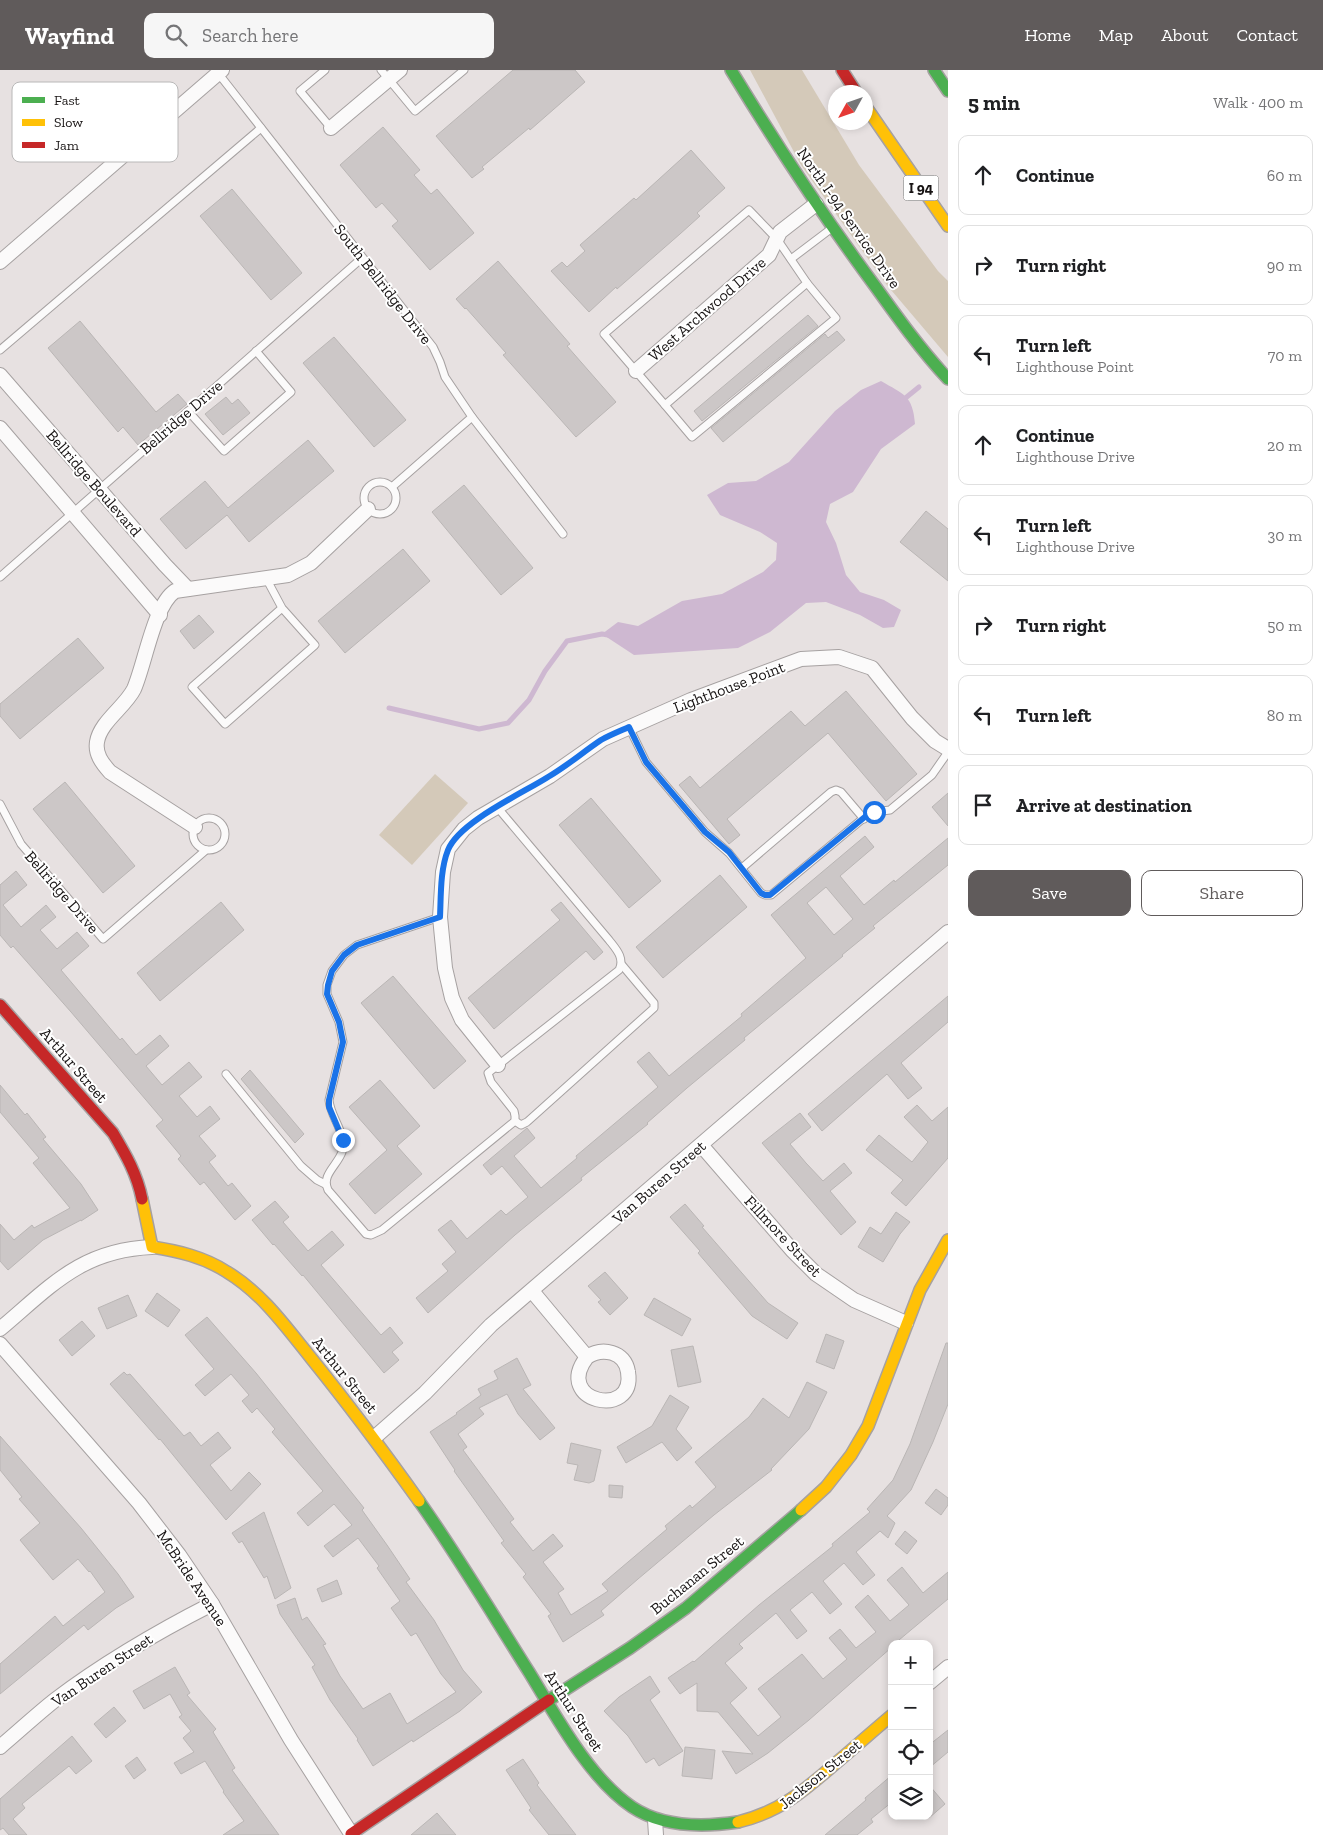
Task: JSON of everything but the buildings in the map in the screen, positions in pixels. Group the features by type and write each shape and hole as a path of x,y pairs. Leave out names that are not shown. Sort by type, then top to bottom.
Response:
{"main road":[{"name":"North I-94 Service Drive","path":"731,70 816,204 900,319 948,380"},
{"path":"842,70 852,85"},
{"path":"934,70 948,91"},
{"name":"I 94","path":"873,117 948,226"},
{"name":"Arthur Street","path":"0,1006 113,1133 127,1156 140,1188 152,1247 180,1250 224,1270 248,1286 268,1307 358,1414 437,1528 576,1746 593,1769 617,1795 640,1812"},
{"name":"Buchanan Street","path":"351,1834 547,1701 630,1648 686,1608 826,1487 851,1455 868,1426 920,1290 948,1240"},
{"name":"Jackson Street","path":"640,1812 654,1820 712,1832 758,1819 786,1804 888,1718"}],"street":[{"path":"331,128 385,75 400,70"},
{"path":"178,108 220,72"},
{"path":"0,262 116,162"},
{"name":"West Archwood Drive","path":"636,371 769,255 780,232 816,204"},
{"name":"Bellridge Boulevard","path":"0,375 188,589"},
{"path":"0,428 160,615"},
{"path":"195,827 110,772 102,762 96,747 97,739 103,727 134,690 165,601 175,591 288,575 311,563 368,509"},
{"name":"Lighthouse Point","path":"498,1065 462,1020 452,998 445,968 440,917 443,872 448,849 464,829 550,776 603,739 691,700 801,659 839,657 872,668 912,718 935,741 948,750"},
{"name":"Van Buren Street","path":"374,1437 426,1393 491,1326 948,932"},
{"name":"Fillmore Street","path":"701,1145 792,1250 816,1274 854,1300 906,1323"},
{"path":"0,1330 57,1280 79,1265 112,1252 152,1247"},
{"path":"532,1291 587,1357"},
{"name":"McBride Avenue","path":"0,1344 139,1503 179,1554 212,1604 291,1740 351,1834"},
{"name":"Van Buren Street","path":"0,1747 88,1676 132,1648 212,1604"},
{"path":"933,1680 948,1667"},
{"path":"654,1820 656,1835"}],"lane":[{"path":"325,70 300,91 331,128"},
{"path":"385,75 415,111 464,70"},
{"name":"South Bellridge Drive","path":"220,72 261,128 433,347 445,377 472,417"},
{"path":"0,350 261,128"},
{"path":"749,210 777,239 791,259 836,318 692,437 604,334 749,210"},
{"path":"791,259 833,228"},
{"name":"Bellridge Drive","path":"0,577 362,258"},
{"path":"665,405 808,283"},
{"path":"188,411 224,451 290,392 256,351"},
{"path":"392,487 472,417 562,534"},
{"path":"374,482 380,482 392,487 397,498 392,510 380,514 368,509 364,497 365,491 369,486 374,482"},
{"path":"266,578 282,608 315,645 225,724 192,687 282,608"},
{"path":"629,727 646,762 705,832 729,852 761,893 765,895 770,895 874,812 890,810 932,775 948,750"},
{"path":"742,868 831,792 836,790 841,792 864,819"},
{"name":"Bellridge Drive","path":"0,804 22,844 103,939 206,850"},
{"path":"497,807 609,940 621,958 622,965 654,1003 654,1008 527,1122 521,1125 514,1121"},
{"path":"208,818 216,819 222,824 225,831 225,840 221,846 214,850 206,850 197,845 193,836 195,827 200,821 208,818"},
{"path":"440,917 357,945 344,955 332,971 328,985 327,994 339,1022 343,1042 329,1107 343,1140 342,1151 326,1178 325,1184 366,1234 382,1230 514,1121 514,1111 490,1082 488,1074 622,965"},
{"path":"226,1074 301,1166 317,1180 325,1184"}],"shaded area":[{"path":"750,70 802,70 828,113 828,130 838,130 859,165 938,271 948,281 948,357 886,284 801,165"},
{"path":"881,381 906,396 912,407 915,424 881,449 853,492 830,504 826,522 836,543 846,575 860,592 884,600 901,610 894,627 883,628 860,615 826,602 806,603 770,632 738,648 634,655 602,634 618,622 638,626 682,601 722,594 763,572 776,560 777,543 760,532 720,515 707,495 728,483 756,481 789,462 835,411 861,390"},
{"path":"435,774 468,803 412,865 379,835"}],"waterway":[{"path":"903,400 919,387"},
{"path":"389,708 479,729 508,723 529,700 545,671 567,641 602,634 608,635"}],"traffic: fast":[{"path":"731,70 818,206 910,334 948,379"},
{"path":"934,70 948,91"},
{"path":"419,1501 448,1543 574,1745 616,1795 644,1814 670,1822 697,1825 738,1822"},
{"path":"549,1700 630,1648 686,1608 801,1510"}],"traffic: slow":[{"path":"873,117 948,226"},
{"path":"142,1199 152,1247 181,1253 209,1262 240,1280 262,1300 283,1323 339,1393 419,1501"},
{"path":"801,1510 826,1487 851,1455 868,1426 920,1290 948,1240"},
{"path":"738,1822 767,1812 791,1799 814,1782 888,1718"}],"traffic: jam":[{"path":"842,70 852,85"},
{"path":"0,1005 113,1133 127,1157 142,1199"},
{"path":"351,1834 549,1700"}],"route":[{"path":"343,1140 329,1107 343,1042 339,1022 327,994 332,971 344,955 357,945 440,917 443,872 448,849 464,829 478,818 550,776 603,739 629,727 646,762 705,832 729,852 761,893 765,895 770,895 866,816 874,812"}]}
